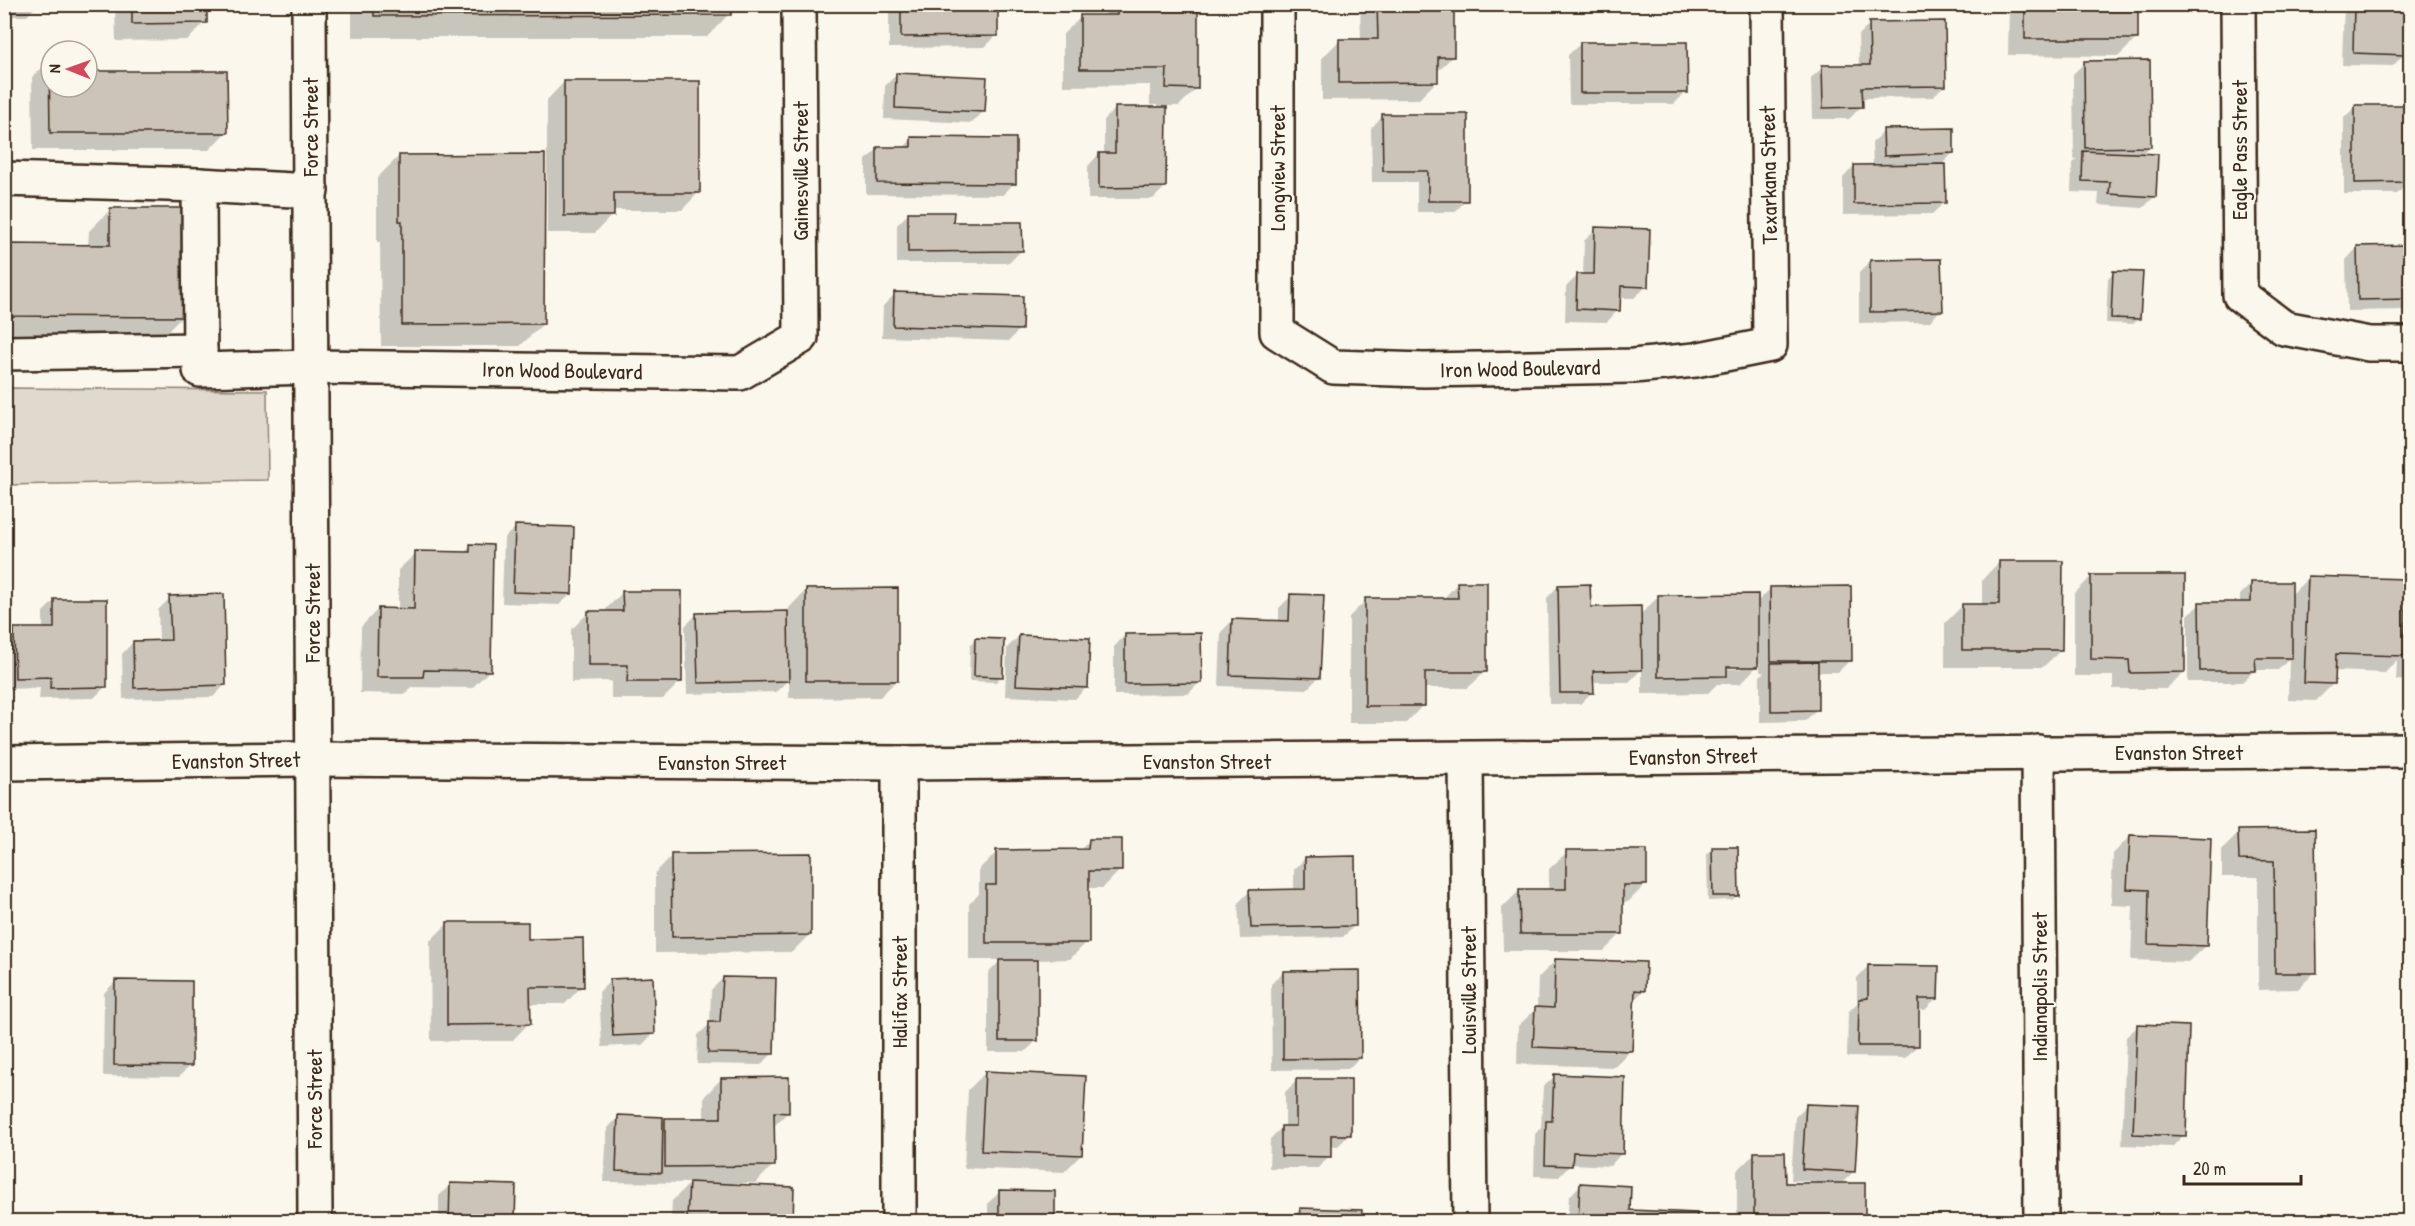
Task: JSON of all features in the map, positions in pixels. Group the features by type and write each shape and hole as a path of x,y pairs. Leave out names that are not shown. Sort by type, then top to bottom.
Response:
{"street":[{"name":"Force Street","path":"309,4 315,1221"},
{"name":"Gainesville Street","path":"799,4 801,337"},
{"name":"Longview Street","path":"1276,4 1277,332"},
{"name":"Texarkana Street","path":"1767,4 1770,345"},
{"name":"Eagle Pass Street","path":"2238,4 2240,295 2284,328 2369,344 2410,344"},
{"path":"4,179 311,191"},
{"path":"4,353 200,350 199,185"},
{"name":"Iron Wood Boulevard","path":"1277,332 1334,367 1424,370 1633,366 1695,360 1770,345"},
{"name":"Iron Wood Boulevard","path":"200,350 200,369 312,367 740,373 801,337"},
{"name":"Evanston Street","path":"4,763 311,759 899,763 2410,750"},
{"name":"Indianapolis Street","path":"2038,752 2041,1221"},
{"name":"Louisville Street","path":"1466,759 1470,1221"},
{"name":"Halifax Street","path":"899,763 899,1221"}],"shaded area":[{"path":"4,388 267,390 268,480 5,485"}],"building":[{"path":"132,4 207,4 207,23 132,24"},
{"path":"374,4 731,4 731,15 374,16"},
{"path":"901,4 998,4 998,36 901,37"},
{"path":"1117,4 1198,4 1198,89 1166,88 1167,69 1080,69 1080,15 1117,15"},
{"path":"1377,4 1454,4 1454,57 1438,57 1438,82 1339,83 1339,39 1378,39"},
{"path":"2025,4 2138,4 2138,39 2025,39"},
{"path":"2354,4 2408,4 2406,55 2353,53"},
{"path":"1945,21 1946,86 1862,87 1863,107 1823,108 1822,65 1870,65 1869,22"},
{"path":"1580,42 1687,42 1688,93 1580,93"},
{"path":"2150,60 2151,147 2085,148 2084,61"},
{"path":"99,71 227,71 228,133 50,133 50,99 99,99"},
{"path":"896,73 987,77 985,112 895,108"},
{"path":"564,81 700,81 700,193 614,193 614,216 564,216"},
{"path":"2355,105 2410,105 2410,182 2355,183"},
{"path":"1115,107 1167,107 1166,187 1099,188 1099,153 1115,153"},
{"path":"1382,114 1468,114 1468,201 1428,201 1428,171 1383,171"},
{"path":"1954,128 1954,153 1884,156 1883,129"},
{"path":"911,137 1016,138 1016,184 877,183 877,147 911,147"},
{"path":"2083,151 2158,154 2156,197 2109,194 2110,182 2082,181"},
{"path":"545,154 544,324 402,325 402,221 399,221 399,155"},
{"path":"1945,164 1946,203 1854,204 1854,165"},
{"path":"110,208 185,208 183,317 4,316 4,244 110,245"},
{"path":"908,212 954,212 953,222 1022,222 1023,251 908,252"},
{"path":"1595,227 1650,229 1648,287 1621,286 1620,311 1576,309 1577,274 1594,274"},
{"path":"2410,245 2410,299 2358,300 2357,246"},
{"path":"1941,259 1943,311 1870,312 1870,260"},
{"path":"2113,271 2143,272 2140,319 2111,318"},
{"path":"894,292 1023,296 1022,330 893,326"},
{"path":"515,525 574,527 572,594 513,592"},
{"path":"470,544 493,545 491,671 424,670 423,677 377,677 378,608 414,609 415,551 470,552"},
{"path":"1999,561 2063,561 2062,650 1962,650 1962,604 1999,604"},
{"path":"2091,575 2185,575 2185,672 2130,673 2129,660 2091,659"},
{"path":"2308,576 2406,579 2404,656 2336,654 2335,684 2304,683"},
{"path":"1457,582 1487,582 1487,672 1425,672 1425,706 1365,706 1365,598 1458,598"},
{"path":"2251,582 2292,582 2292,658 2255,658 2256,671 2200,671 2199,602 2251,602"},
{"path":"1590,584 1591,607 1641,606 1642,670 1593,671 1594,693 1560,693 1558,585"},
{"path":"1851,586 1852,661 1771,661 1770,587"},
{"path":"898,588 898,681 806,681 806,589"},
{"path":"622,591 682,591 682,682 627,682 628,665 588,665 588,611 623,611"},
{"path":"224,594 226,685 134,688 133,641 171,640 169,596"},
{"path":"1290,594 1324,595 1320,678 1230,675 1232,619 1289,621"},
{"path":"1758,594 1758,667 1727,667 1727,676 1658,677 1658,595"},
{"path":"54,599 107,599 107,687 50,688 51,677 15,678 14,628 54,628"},
{"path":"2410,600 2410,669 2407,669"},
{"path":"788,611 789,681 698,683 696,613"},
{"path":"1201,633 1202,683 1125,684 1125,634"},
{"path":"1019,635 1090,638 1088,688 1016,685"},
{"path":"975,638 1004,639 1003,677 974,676"},
{"path":"1818,662 1818,710 1771,711 1771,663"},
{"path":"2315,829 2317,973 2275,973 2274,861 2239,860 2238,830"},
{"path":"2130,835 2211,838 2207,946 2148,944 2149,890 2127,889"},
{"path":"1089,839 1122,839 1122,871 1089,871 1089,943 986,943 986,885 996,885 996,850 1088,849"},
{"path":"1712,847 1738,847 1739,896 1713,896"},
{"path":"1566,850 1647,850 1647,885 1623,885 1623,934 1520,934 1519,889 1566,889"},
{"path":"811,853 811,935 672,937 671,854"},
{"path":"1355,856 1356,926 1251,928 1249,890 1305,889 1305,857"},
{"path":"447,922 528,922 528,939 583,938 584,987 530,987 531,1024 447,1025"},
{"path":"1555,959 1646,962 1645,991 1635,990 1632,1051 1533,1047 1535,1007 1554,1008"},
{"path":"999,960 1038,960 1038,1041 999,1041"},
{"path":"1868,965 1939,966 1938,999 1919,999 1919,1046 1858,1046 1859,999 1868,998"},
{"path":"1360,970 1361,1058 1283,1059 1283,971"},
{"path":"653,977 655,1034 613,1036 610,979"},
{"path":"723,977 776,978 774,1054 708,1053 709,1022 720,1022"},
{"path":"115,980 192,981 192,1066 114,1065"},
{"path":"2137,1024 2189,1026 2186,1136 2133,1134"},
{"path":"985,1071 1086,1076 1082,1155 981,1151"},
{"path":"1554,1074 1625,1077 1623,1154 1573,1152 1572,1166 1545,1165 1546,1121 1552,1121"},
{"path":"789,1077 789,1113 774,1112 775,1166 665,1167 665,1118 721,1118 721,1078"},
{"path":"1296,1079 1351,1079 1351,1135 1331,1135 1331,1157 1281,1156 1281,1126 1296,1126"},
{"path":"1806,1104 1859,1106 1855,1172 1802,1169"},
{"path":"618,1115 663,1117 662,1173 616,1171"},
{"path":"1754,1152 1785,1152 1786,1183 1865,1183 1865,1222 1754,1220"},
{"path":"689,1182 794,1187 793,1222 718,1222 687,1218"},
{"path":"450,1183 516,1185 515,1222 449,1222"},
{"path":"1580,1183 1631,1186 1630,1210 1697,1213 1696,1222 1578,1222"},
{"path":"999,1190 1055,1191 1055,1222 999,1222"},
{"path":"1300,1208 1362,1210 1361,1222 1299,1222"}]}
